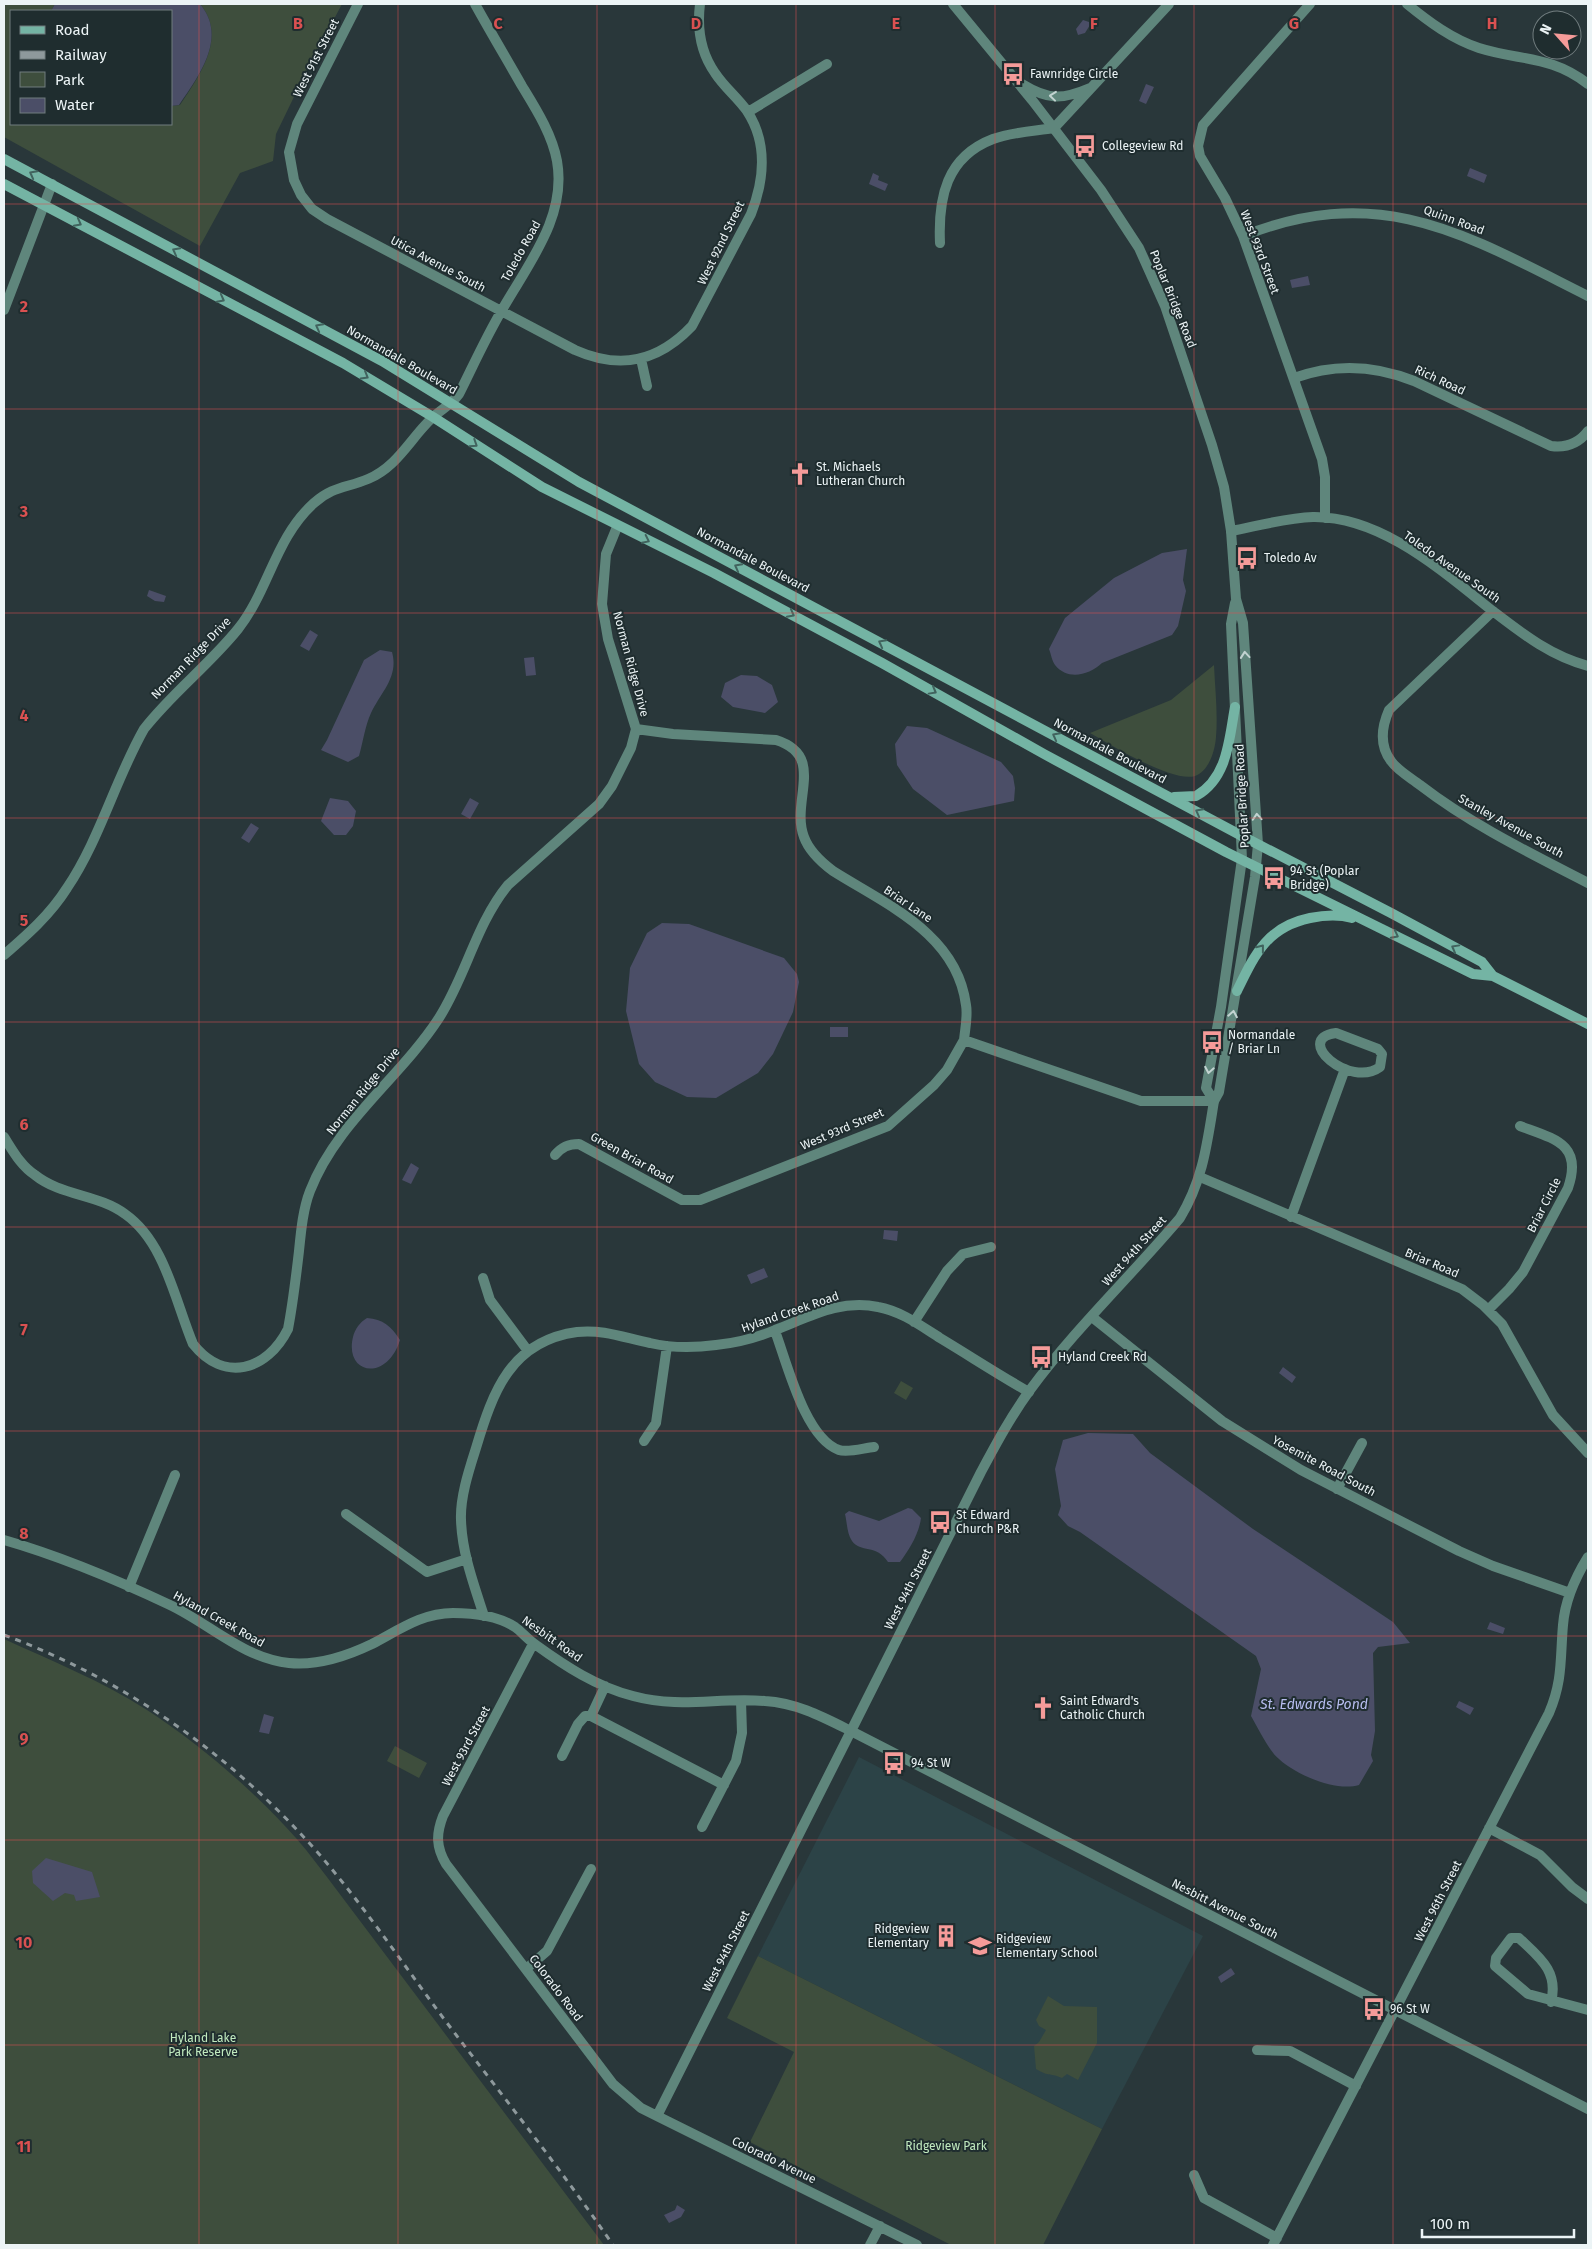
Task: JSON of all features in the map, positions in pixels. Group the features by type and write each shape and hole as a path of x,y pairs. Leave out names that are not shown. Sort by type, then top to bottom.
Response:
{"main road":[{"name":"Normandale Boulevard","path":"4,159 382,362 579,482 1482,962 1494,976"},
{"name":"Normandale Boulevard","path":"4,184 343,363 433,416 542,487 618,527 714,573 890,667 1044,754 1242,859 1473,974 1494,976 1588,1024"},
{"path":"1171,797 1196,796 1220,771 1228,751 1235,707"},
{"path":"1237,990 1256,954 1272,935 1284,927 1310,918 1340,915 1374,924"}],"street":[{"name":"West 91st Street","path":"297,124 358,4"},
{"name":"Toledo Road","path":"433,416 452,404 459,394 501,312 544,238 552,220 557,200 558,170 551,140 543,122 474,4"},
{"name":"West 92nd Street","path":"641,359 671,345 692,326 751,214 762,176 762,157 758,138 748,112 715,74 705,55 700,36 700,4"},
{"name":"Poplar Bridge Road","path":"953,4 1054,128 1101,190 1139,248 1165,306 1212,445 1224,487 1231,531 1236,599 1244,632 1258,844 1257,865 1237,990"},
{"path":"940,244 940,202 946,185 965,156 995,138 1054,128 1169,4"},
{"name":"West 93rd Street","path":"1310,4 1210,116 1199,135 1198,146 1200,156 1243,236 1322,459 1326,486 1325,518"},
{"path":"1407,4 1429,22 1454,37 1480,48 1542,60 1579,77 1588,84"},
{"path":"748,112 826,64"},
{"path":"1015,80 1044,95 1055,98 1073,95 1093,86"},
{"name":"Utica Avenue South","path":"297,124 291,138 290,166 301,195 312,209 501,312 591,358 610,362 641,359"},
{"path":"4,310 52,184"},
{"name":"Quinn Road","path":"1243,236 1288,221 1355,212 1422,221 1454,231 1485,244 1588,296"},
{"path":"641,359 647,386"},
{"name":"Rich Road","path":"1294,378 1327,369 1349,367 1372,368 1394,373 1542,442 1560,447 1578,441 1588,431"},
{"name":"Norman Ridge Drive","path":"4,955 49,913 67,889 82,863 144,728 238,629 253,607 282,544 294,523 329,492 344,485 368,479 386,468 433,416"},
{"name":"Toledo Avenue South","path":"1231,531 1293,520 1325,518 1353,523 1395,541 1432,565 1532,641 1573,662 1588,666"},
{"name":"Norman Ridge Drive","path":"4,1137 24,1166 36,1176 56,1187 107,1203 127,1215 143,1232 156,1250 193,1344 202,1356 216,1365 229,1368 242,1367 271,1355 281,1343 288,1329 302,1227 309,1192 323,1165 340,1138 438,1020 456,988 489,912 498,898 514,879 599,804 609,791 631,748 636,729 608,638 602,604 606,554 618,527"},
{"name":"Poplar Bridge Road","path":"1224,988 1242,859 1231,624 1236,599"},
{"name":"Stanley Avenue South","path":"1493,611 1389,710 1384,722 1382,736 1385,748 1391,761 1451,808 1501,837 1588,882"},
{"name":"Briar Lane","path":"636,729 673,734 776,740 787,743 795,750 802,758 804,769 800,806 804,837 821,862 914,921 929,932 941,947 952,963 966,1006 964,1040"},
{"name":"West 94th Street","path":"1214,1101 1206,1088 1224,988"},
{"name":"West 94th Street","path":"657,2116 1000,1436 1029,1392 1092,1317 1180,1218 1192,1199 1200,1177 1237,990"},
{"path":"1336,1033 1372,1046 1382,1054 1380,1067 1374,1071 1366,1073 1345,1069 1329,1060 1322,1053 1321,1042 1329,1034 1336,1033"},
{"path":"964,1040 1141,1101 1214,1101"},
{"name":"West 93rd Street","path":"700,1200 888,1126 934,1084 946,1070 964,1040"},
{"path":"1291,1217 1345,1069"},
{"name":"Briar Circle","path":"1488,1310 1523,1272 1568,1188 1573,1174 1574,1164 1565,1146 1556,1139 1520,1126"},
{"name":"Green Briar Road","path":"554,1155 561,1148 570,1144 579,1144 682,1200 700,1200"},
{"name":"Briar Road","path":"1200,1177 1462,1289 1502,1324 1553,1415 1588,1453"},
{"path":"914,1322 947,1272 963,1254 991,1247"},
{"path":"483,1278 490,1300 528,1351"},
{"name":"Hyland Creek Road","path":"484,1616 467,1559 461,1517 472,1460 487,1410 498,1385 509,1369 528,1351 559,1336 598,1331 667,1346 721,1345 744,1341 840,1306 859,1304 897,1312 1029,1392"},
{"name":"Yosemite Road South","path":"1092,1317 1222,1420 1269,1451 1337,1489 1493,1566 1570,1593"},
{"path":"774,1331 808,1419 820,1438 840,1450 874,1447"},
{"path":"644,1441 656,1422 667,1346"},
{"path":"1337,1489 1362,1443"},
{"path":"129,1587 175,1475"},
{"path":"346,1514 427,1572 467,1559"},
{"name":"Hyland Creek Road","path":"4,1540 34,1549 172,1605 246,1651 267,1659 310,1664 332,1659 374,1643 395,1629"},
{"name":"West 96th Street","path":"1275,2242 1549,1713 1557,1693 1561,1672 1563,1624 1570,1593 1588,1557"},
{"name":"Nesbitt Road","path":"395,1629 429,1616 450,1613 484,1616 514,1626 534,1644 579,1673 631,1696 659,1702 688,1704 765,1701 813,1712 851,1731"},
{"name":"West 93rd Street","path":"446,1864 440,1853 438,1840 443,1816 534,1644"},
{"path":"591,1716 605,1686"},
{"path":"702,1827 736,1761 741,1745 741,1701"},
{"path":"562,1756 578,1724 585,1716 591,1716 724,1785"},
{"name":"Nesbitt Avenue South","path":"851,1731 1588,2109"},
{"path":"1489,1828 1540,1855 1572,1887 1588,1899"},
{"name":"Colorado Road","path":"446,1864 613,2084 641,2108 657,2116"},
{"path":"526,1969 547,1951 591,1869"},
{"path":"1551,2002 1555,1988 1545,1962 1519,1938 1511,1938 1496,1958 1495,1966 1528,1994 1551,2002 1588,2010"},
{"path":"1257,2050 1290,2051 1356,2086"},
{"name":"Colorado Avenue","path":"657,2116 917,2245"},
{"path":"1194,2175 1204,2198 1275,2242"},
{"path":"870,2245 880,2226"}],"shaded area":[{"name":"Ridgeview Elementary School","path":"859,1757 1203,1936 1102,2129 758,1956"}],"green space":[{"path":"4,4 55,4 52,10 10,10 10,125 172,125 172,106 180,105 195,82 208,56 211,30 208,17 200,4 342,4 276,134 273,161 240,173 200,246 4,137"},
{"path":"1214,665 1217,719 1213,754 1204,770 1195,776 1185,777 1158,769 1090,733 1171,700"},
{"path":"901,1381 913,1388 906,1400 894,1393"},
{"name":"Hyland Lake Park Reserve","path":"4,1639 95,1681 147,1710 207,1753 279,1820 316,1863 604,2245 4,2245"},
{"path":"395,1746 427,1763 419,1778 387,1761"},
{"name":"Ridgeview Park","path":"758,1956 1102,2129 1043,2245 951,2245 750,2142 794,2052 727,2018"},
{"path":"1048,1996 1064,2006 1097,2007 1097,2043 1078,2080 1067,2074 1062,2078 1036,2069 1034,2046 1039,2042 1046,2030 1039,2026 1036,2020"}],"water":[{"path":"55,4 200,4 208,17 211,30 208,56 195,82 179,105 172,106 172,10 52,10"},
{"path":"1083,20 1089,22 1090,25 1085,33 1078,35 1076,29"},
{"path":"1146,84 1154,87 1146,104 1139,101"},
{"path":"1470,168 1487,175 1484,183 1467,176"},
{"path":"873,173 879,176 878,180 888,184 885,191 869,184"},
{"path":"1308,276 1310,285 1292,288 1290,280"},
{"path":"1187,549 1183,580 1186,591 1178,626 1172,635 1102,663 1085,673 1072,675 1060,670 1055,665 1049,649 1065,618 1114,578 1162,553"},
{"path":"149,590 166,596 164,602 155,601 147,596"},
{"path":"310,630 318,635 309,651 300,646"},
{"path":"380,650 392,652 394,661 391,677 369,718 359,756 348,762 321,750 364,660"},
{"path":"534,657 536,675 526,676 524,658"},
{"path":"741,675 757,676 772,685 778,702 765,713 733,707 721,697 725,683"},
{"path":"907,726 927,728 1001,762 1013,776 1015,788 1014,801 947,815 913,789 897,765 895,744"},
{"path":"330,798 348,801 356,811 353,826 346,835 334,835 321,821"},
{"path":"470,798 479,803 470,819 461,814"},
{"path":"251,823 259,828 249,843 241,838"},
{"path":"662,923 689,924 784,958 797,974 799,982 793,1012 773,1054 758,1073 716,1098 687,1097 655,1082 639,1064 626,1011 630,968 647,933"},
{"path":"830,1027 848,1027 848,1037 830,1037"},
{"path":"411,1163 419,1168 411,1184 402,1180"},
{"path":"884,1230 898,1231 897,1241 883,1239"},
{"path":"764,1268 768,1277 751,1284 747,1275"},
{"path":"367,1318 386,1324 400,1340 394,1353 386,1363 377,1368 360,1366 352,1350 355,1331"},
{"path":"1283,1367 1296,1377 1292,1383 1279,1373"},
{"name":"St. Edwards Pond","path":"1088,1433 1133,1434 1150,1453 1253,1529 1393,1622 1410,1643 1378,1647 1373,1653 1375,1731 1371,1755 1373,1761 1359,1785 1350,1787 1339,1786 1317,1781 1295,1771 1279,1759 1268,1745 1251,1716 1261,1669 1256,1656 1080,1532 1068,1526 1058,1515 1061,1506 1055,1469 1063,1440"},
{"path":"908,1508 912,1509 921,1518 913,1542 900,1562 888,1562 879,1553 855,1545 850,1538 845,1514 849,1511 879,1521"},
{"path":"1490,1622 1505,1628 1503,1634 1487,1629"},
{"path":"1459,1701 1474,1708 1470,1715 1456,1707"},
{"path":"264,1714 274,1717 269,1734 259,1732"},
{"path":"46,1858 92,1872 100,1897 76,1901 74,1895 65,1893 53,1901 33,1883 32,1871"},
{"path":"1231,1968 1235,1974 1221,1983 1218,1977"},
{"path":"677,2205 685,2210 681,2217 669,2223 664,2215 675,2210"}],"railway":[{"path":"4,1635 49,1653 93,1674 135,1698 214,1754 286,1818 352,1894 551,2159 613,2245"}],"place":[{"name":"Fawnridge Circle","path":"1013,74"},
{"name":"Collegeview Rd","path":"1085,146"},
{"name":"St. Michaels Lutheran Church","path":"800,474"},
{"name":"Toledo Av","path":"1247,558"},
{"name":"94 St (Poplar Bridge)","path":"1274,878"},
{"name":"Normandale / Briar Ln","path":"1212,1042"},
{"name":"Hyland Creek Rd","path":"1041,1357"},
{"name":"St Edward Church P&R","path":"940,1522"},
{"name":"Saint Edward's Catholic Church","path":"1043,1708"},
{"name":"94 St W","path":"894,1763"},
{"name":"Ridgeview Elementary","path":"946,1936"},
{"name":"Ridgeview Elementary School","path":"980,1946"},
{"name":"96 St W","path":"1374,2009"}]}
